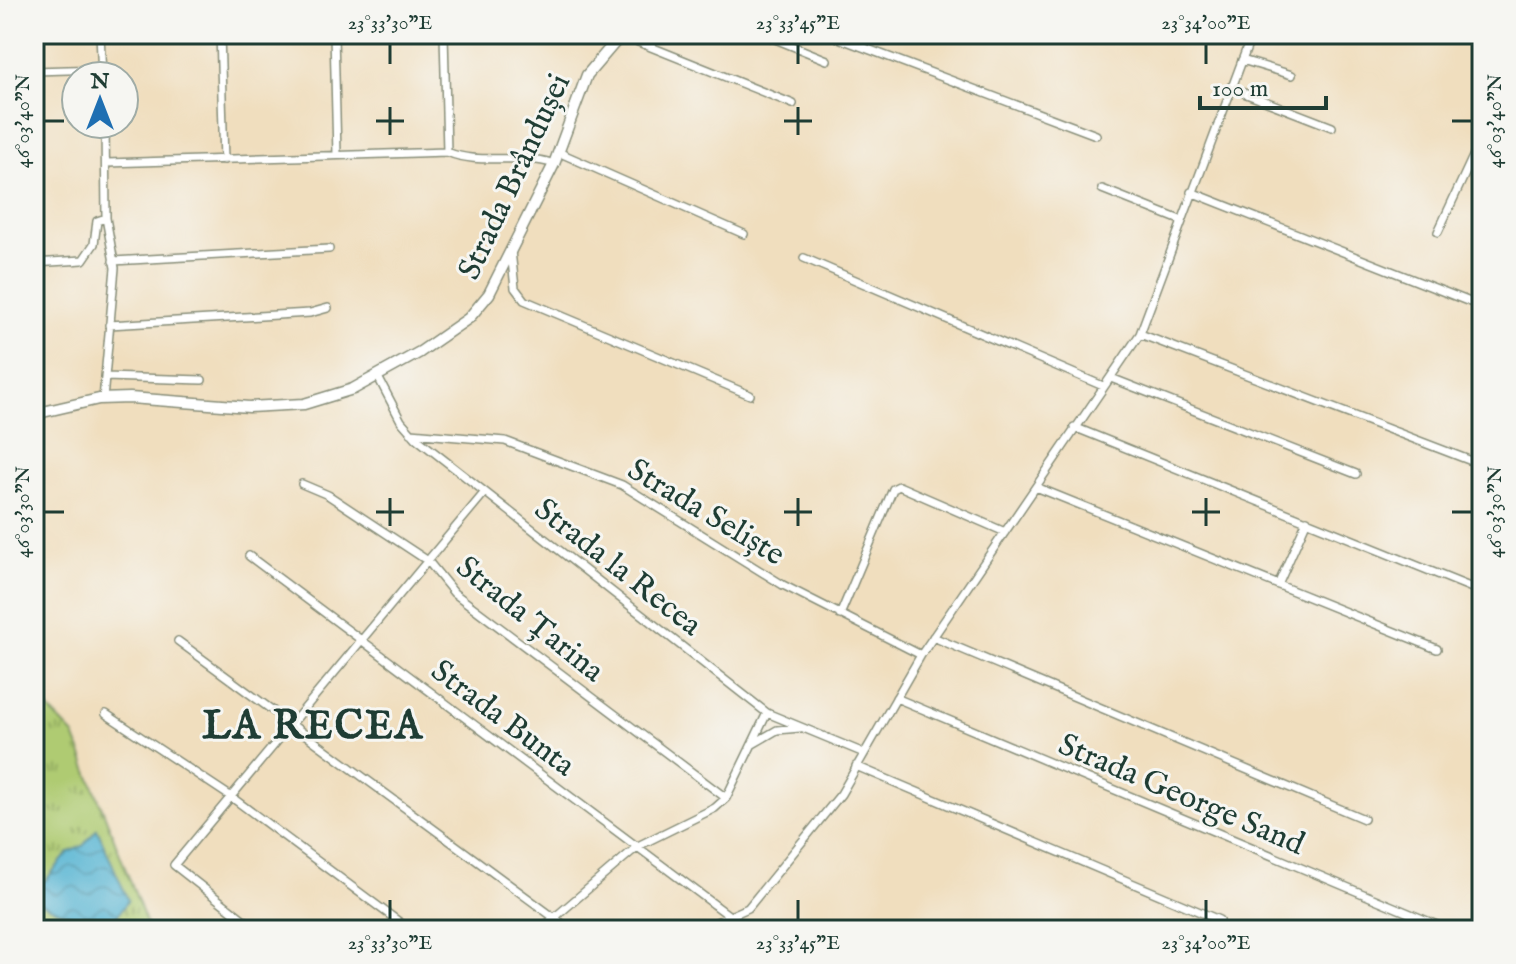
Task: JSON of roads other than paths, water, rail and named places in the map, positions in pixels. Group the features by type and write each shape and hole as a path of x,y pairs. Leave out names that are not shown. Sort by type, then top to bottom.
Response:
{"main road":[{"name":"Strada Brândușei","path":"34,414 105,399 280,406 329,398 378,377 469,318 489,294 554,164 587,75 622,34"}],"street":[{"path":"100,34 101,60"},
{"path":"220,34 224,160"},
{"path":"334,34 337,155"},
{"path":"444,34 447,152"},
{"path":"622,34 793,104"},
{"path":"763,34 827,60"},
{"path":"828,34 1096,135"},
{"path":"680,930 731,917 748,908 841,794 921,655 1140,334 1252,34"},
{"path":"1242,60 1292,75"},
{"path":"34,71 60,72"},
{"path":"1231,88 1332,127"},
{"path":"1438,232 1482,137"},
{"path":"105,399 113,261 106,218 106,140"},
{"path":"107,163 447,152 461,158 530,157 554,164"},
{"path":"558,152 744,234"},
{"path":"1102,189 1180,220"},
{"path":"1191,192 1470,302"},
{"path":"34,263 83,260 94,244 97,221 106,218"},
{"path":"113,261 329,249"},
{"path":"511,251 515,288 524,300 750,395"},
{"path":"804,258 1103,386"},
{"path":"109,325 310,313 328,308"},
{"path":"1140,334 1482,465"},
{"name":"Strada la Recea","path":"378,377 411,433 767,713 864,753"},
{"path":"1111,378 1356,474"},
{"path":"105,380 202,380"},
{"path":"1074,427 1482,592"},
{"name":"Strada Seliște","path":"411,433 505,441 622,485 783,585 921,655"},
{"name":"Strada Țarina","path":"302,484 328,495 428,561 454,593 726,798"},
{"path":"840,615 893,489 899,486 1005,532"},
{"path":"1036,487 1437,649"},
{"path":"257,930 174,865 485,492"},
{"path":"1278,585 1307,520"},
{"name":"Strada Bunta","path":"249,556 731,917"},
{"path":"933,637 1364,819"},
{"path":"178,641 571,930"},
{"name":"Strada George Sand","path":"896,698 1449,930"},
{"path":"540,930 552,916 638,846 715,808 726,798 767,713"},
{"path":"106,714 230,796 410,930"},
{"path":"751,745 777,730 806,729"},
{"path":"856,766 1219,920"}],"water":[{"path":"97,829 128,900 108,930 34,901 34,877 45,881 69,852 83,846"}],"waterway":[{"path":"34,911 73,930"}],"district":[{"name":"LA RECEA","path":"313,724"}]}
